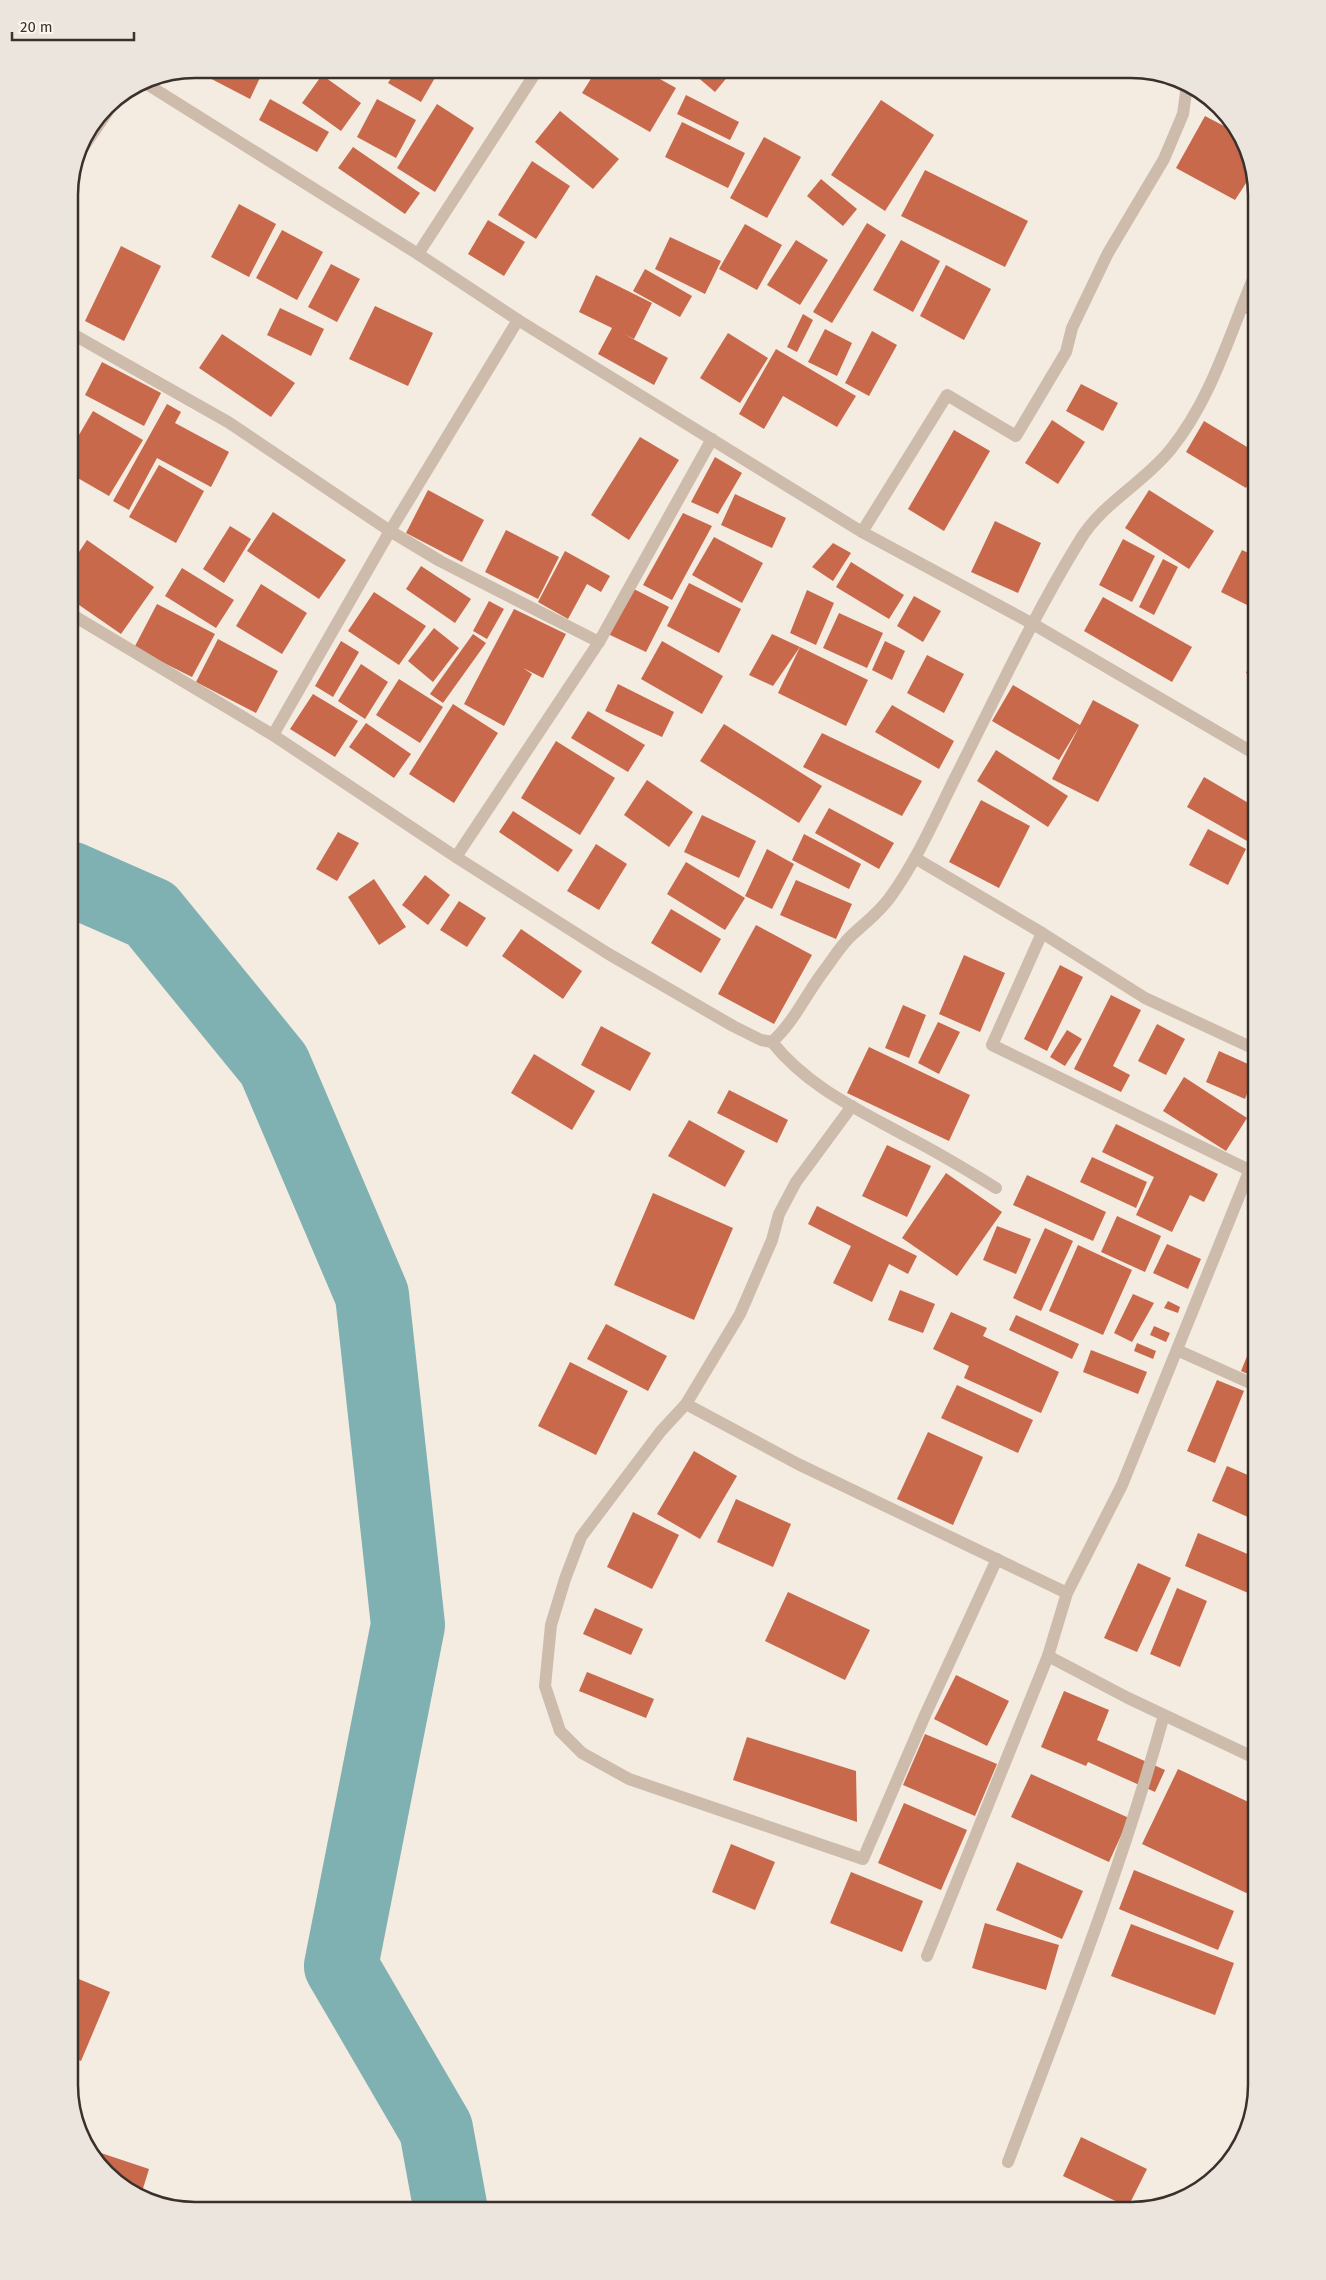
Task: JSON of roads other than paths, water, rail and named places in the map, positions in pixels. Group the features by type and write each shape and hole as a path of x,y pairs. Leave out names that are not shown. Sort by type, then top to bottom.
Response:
{"street":[{"path":"418,254 532,78"},
{"path":"150,86 418,254 518,320 862,532 1033,624 1248,750"},
{"path":"862,532 947,395 1016,436 1066,352 1072,328 1108,253 1164,159 1183,114 1186,92"},
{"path":"772,1042 786,1029 818,978 850,936 875,916 890,898 916,858 1033,624 1094,519 1169,452 1192,422 1213,381 1248,291"},
{"path":"272,735 390,532 518,320"},
{"path":"78,337 228,422 390,532 440,561 599,642"},
{"path":"456,857 599,642 712,440"},
{"path":"78,618 272,735 456,857 607,953 733,1026 761,1040 772,1042 800,1073 832,1096 996,1188"},
{"path":"916,858 1042,933 1145,998 1248,1046"},
{"path":"1042,933 992,1045 1248,1170"},
{"path":"852,1106 796,1182 779,1214 772,1240 740,1314 686,1404 661,1431 581,1536 565,1579 552,1625 545,1686 560,1731 582,1753 629,1779 864,1860 926,1713 998,1559"},
{"path":"927,1956 1048,1656 1067,1593 1122,1485 1248,1172"},
{"path":"1177,1350 1248,1382"},
{"path":"686,1404 798,1464 1067,1593"},
{"path":"1048,1656 1248,1756"},
{"path":"1008,2162 1085,1959 1149,1768 1164,1715"}],"waterway":[{"path":"78,882 151,914 274,1065 372,1295 408,1625 341,1966 436,2129 449,2202"}]}
